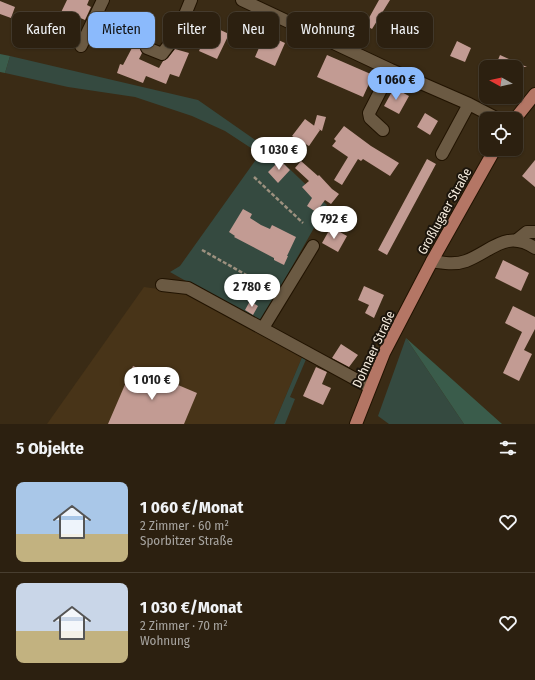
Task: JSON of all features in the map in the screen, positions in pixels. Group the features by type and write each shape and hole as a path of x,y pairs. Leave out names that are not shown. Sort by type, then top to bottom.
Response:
{"main road":[{"path":"521,112 535,94"},
{"name":"Großlugaer Straße","path":"418,287 491,156"},
{"name":"Dohnaer Straße","path":"356,424 384,353 418,287"}],"street":[{"path":"81,46 103,0"},
{"path":"147,48 162,54 177,34 191,0"},
{"path":"242,0 484,112"},
{"path":"383,130 370,118 369,113 391,70"},
{"path":"442,154 469,104"},
{"path":"518,240 527,232 535,232"},
{"path":"432,261 448,264 466,261 488,248 504,242 518,240 528,243 535,248"},
{"path":"263,328 313,246"},
{"path":"162,285 188,288 370,387"}],"path":[{"path":"254,177 303,224"},
{"path":"202,250 250,277"}],"shaded area":[{"path":"144,287 194,294 303,355 274,424 47,424"}],"green space":[{"path":"0,54 10,56 5,73 0,72"},
{"path":"10,56 198,100 271,151 327,205 260,323 170,272 180,266 257,158 254,150 225,131 192,116 135,97 68,87 5,73"},
{"path":"406,338 464,424 389,424 378,416"},
{"path":"406,338 502,424 464,424"},
{"path":"303,355 307,357 290,397 295,399 285,424 274,424"}],"building":[{"path":"67,0 89,0 87,5 91,7 85,20 80,18 80,12 61,12"},
{"path":"379,0 390,0 383,12 377,12 377,21 372,29 369,27 369,18"},
{"path":"0,1 15,7 11,18 0,14"},
{"path":"220,30 228,34 217,59 199,51 200,48 220,48"},
{"path":"279,40 285,43 275,66 255,57 259,48 279,48"},
{"path":"457,41 471,48 465,62 450,56"},
{"path":"132,48 140,48 142,53 139,59 159,68 163,61 168,58 175,49 189,53 179,77 170,74 166,84 146,76 143,83 117,73 120,64 123,65"},
{"path":"327,55 373,75 363,97 317,77"},
{"path":"500,55 511,60 498,60"},
{"path":"394,88 409,96 399,114 384,106"},
{"path":"425,113 438,121 430,135 417,127"},
{"path":"317,115 326,117 322,131 314,126"},
{"path":"305,119 320,130 309,146 292,136"},
{"path":"344,126 371,146 399,163 390,176 363,159 361,161 358,159 342,185 334,180 348,157 332,146 336,141 334,139"},
{"path":"427,159 436,164 387,255 378,250"},
{"path":"280,160 290,170 278,183 268,172"},
{"path":"535,160 535,187 522,176"},
{"path":"301,161 318,176 319,175 339,194 331,204 325,200 316,212 307,206 312,198 302,187 309,181 295,168"},
{"path":"243,209 252,214 250,218 261,225 270,229 272,225 296,237 284,265 274,260 274,258 234,237 235,236 229,232"},
{"path":"331,227 347,236 338,252 322,243"},
{"path":"503,260 529,273 521,291 495,278"},
{"path":"364,286 384,295 374,318 365,313 369,305 358,300"},
{"path":"250,301 258,306 253,315 245,310"},
{"path":"513,306 535,317 535,329 524,350 532,354 519,381 503,373 522,332 505,323"},
{"path":"341,344 358,355 349,367 332,358"},
{"path":"133,366 197,393 184,424 108,424"},
{"path":"316,367 327,372 322,384 331,388 323,405 303,396"}]}
